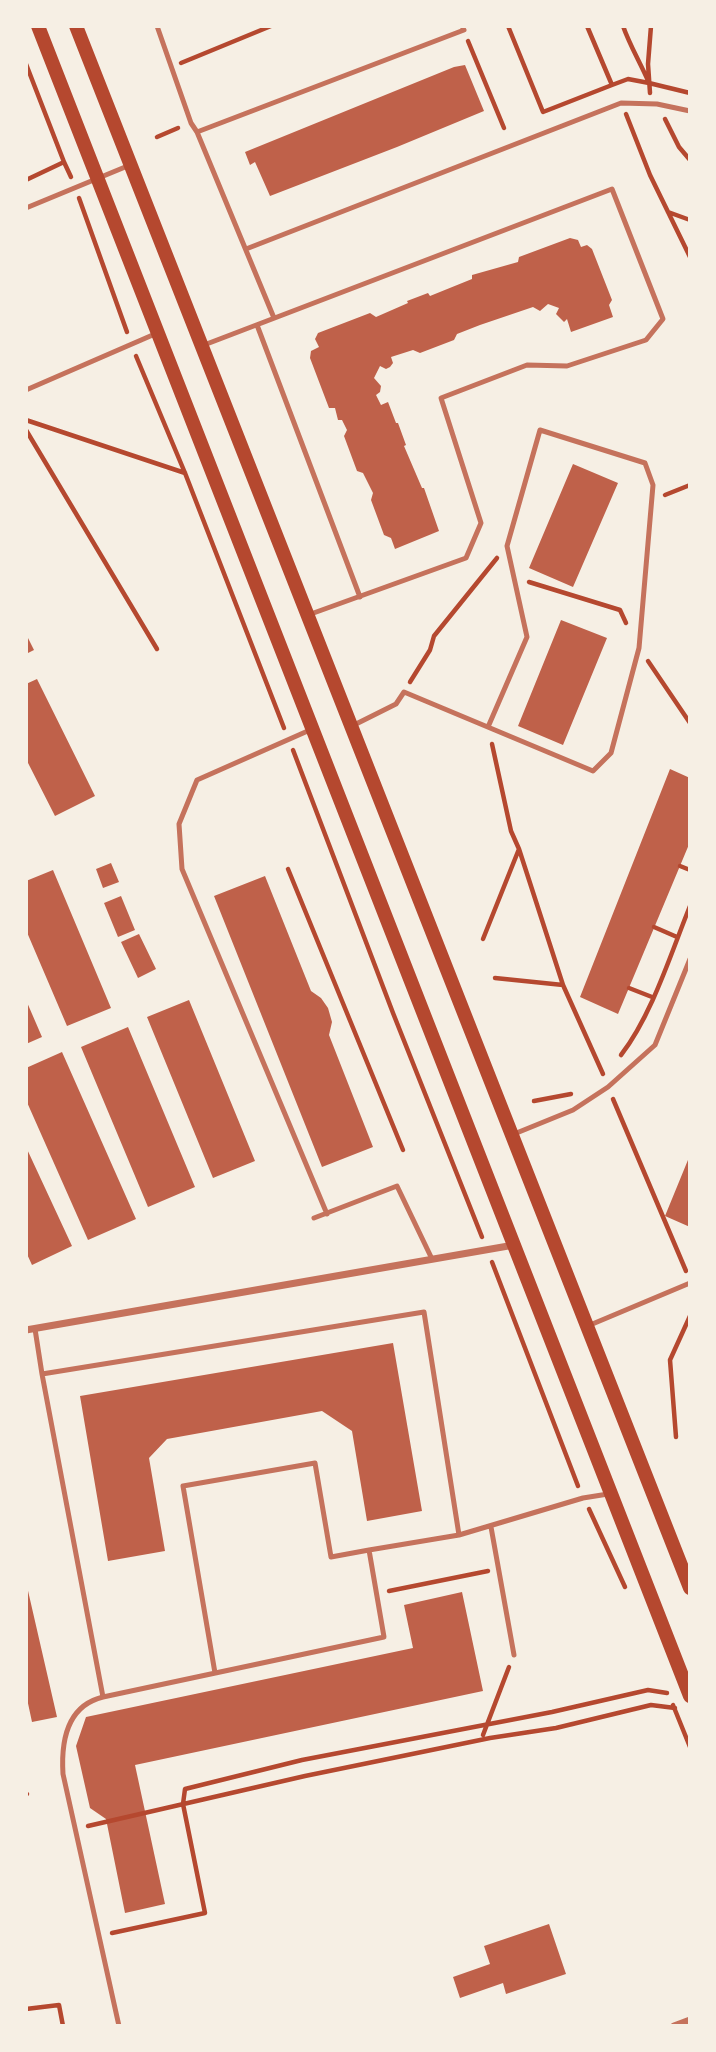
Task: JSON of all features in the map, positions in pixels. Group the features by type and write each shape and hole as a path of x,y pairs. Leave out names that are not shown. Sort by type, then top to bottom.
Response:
{"main road":[{"path":"38,26 690,1696"},
{"path":"76,26 690,1588"}],"street":[{"path":"30,1329 514,1244"},
{"path":"674,2026 690,2020"}],"lane":[{"path":"156,26 191,123 274,317"},
{"path":"197,132 463,28"},
{"path":"246,249 621,103 657,104 690,111"},
{"path":"26,208 130,165"},
{"path":"201,346 612,189 663,319 646,340 567,366 527,365 441,398 481,523 466,558 307,616"},
{"path":"257,325 360,597"},
{"path":"26,390 158,333"},
{"path":"351,727 396,704 404,692 593,771 611,753 639,648 653,485 645,463 540,430 507,546 527,637 488,727"},
{"path":"313,729 197,780 179,824 182,869 327,1214"},
{"path":"511,1135 573,1110 608,1087 655,1045 690,959"},
{"path":"314,1219 397,1186 432,1259"},
{"path":"587,1327 690,1281"},
{"path":"42,1374 424,1312 459,1535"},
{"path":"30,1329 42,1374 103,1696"},
{"path":"215,1673 183,1486 315,1464 331,1557 459,1535 583,1498 612,1494"},
{"path":"491,1527 514,1655"},
{"path":"118,2026 63,1774 61,1747 75,1713 84,1703 103,1696 384,1637 369,1550"}],"path":[{"path":"171,68 271,26"},
{"path":"508,26 543,112 612,85 587,26"},
{"path":"622,26 649,83"},
{"path":"651,26 650,94 690,160"},
{"path":"463,28 504,128"},
{"path":"26,64 75,188 131,343 185,473 570,1468 629,1595"},
{"path":"611,86 628,79 690,93"},
{"path":"621,103 649,175 690,257"},
{"path":"157,137 191,123"},
{"path":"26,180 64,162"},
{"path":"667,212 690,220"},
{"path":"26,420 185,473"},
{"path":"26,430 157,649"},
{"path":"652,500 690,485"},
{"path":"404,692 430,650 434,636 507,546"},
{"path":"524,574 529,584 620,610 639,648 690,723"},
{"path":"488,727 511,831 563,985 604,1077 630,1044 690,905"},
{"path":"482,939 519,849"},
{"path":"680,866 690,870"},
{"path":"288,869 403,1150"},
{"path":"654,927 677,937"},
{"path":"495,978 563,985"},
{"path":"629,988 652,997"},
{"path":"608,1087 690,1281"},
{"path":"534,1101 568,1095 580,1089"},
{"path":"676,1437 670,1360 690,1316"},
{"path":"389,1591 497,1569"},
{"path":"387,1580 392,1604"},
{"path":"483,1735 514,1655"},
{"path":"662,1681 690,1747"},
{"path":"108,1934 205,1913 183,1804 185,1788 302,1760 552,1712 648,1690 667,1693"},
{"path":"84,1827 306,1776 491,1738 556,1728 651,1705 675,1708"},
{"path":"26,2010 58,2005 63,2026"}],"building":[{"path":"465,65 484,111 270,196 255,162 250,165 245,152 454,67"},
{"path":"570,238 578,240 581,247 587,245 592,249 612,300 609,305 613,317 571,332 567,319 564,322 556,314 559,308 548,304 540,311 533,307 457,334 454,340 420,353 413,350 391,357 393,363 386,369 380,366 374,378 381,386 376,395 381,405 388,402 398,423 406,445 404,446 424,488 439,531 395,549 391,538 384,535 371,500 373,493 363,473 357,471 344,436 347,430 342,420 338,420 335,408 329,408 310,358 311,351 319,347 315,339 318,333 370,313 376,317 408,303 407,301 428,293 430,296 472,279 472,275 518,262 519,257"},
{"path":"573,464 618,483 573,587 529,568"},
{"path":"561,620 607,638 563,745 518,726"},
{"path":"26,634 34,650 26,654"},
{"path":"37,679 95,796 55,816 26,759 26,684"},
{"path":"670,769 690,778 690,842 618,1014 580,997"},
{"path":"111,863 119,882 103,888 96,869"},
{"path":"53,870 111,1008 67,1026 26,930 26,881"},
{"path":"265,876 311,991 321,998 328,1008 332,1022 329,1035 373,1147 322,1167 214,896"},
{"path":"121,896 135,930 118,937 104,903"},
{"path":"139,934 156,969 138,978 121,942"},
{"path":"26,1000 42,1037 26,1044"},
{"path":"189,1000 255,1161 213,1178 147,1017"},
{"path":"128,1027 195,1187 148,1207 81,1047"},
{"path":"62,1052 136,1219 88,1240 26,1100 26,1068"},
{"path":"26,1147 72,1246 32,1265 26,1252"},
{"path":"690,1155 690,1227 665,1216"},
{"path":"393,1343 422,1511 367,1521 352,1431 322,1411 167,1439 149,1458 165,1551 108,1561 80,1396"},
{"path":"26,1582 57,1717 32,1722 26,1694"},
{"path":"462,1592 483,1691 135,1765 165,1904 125,1913 106,1819 90,1808 76,1746 86,1717 413,1648 404,1605"},
{"path":"549,1924 566,1974 506,1994 503,1983 460,1998 453,1977 490,1964 484,1946"}]}
